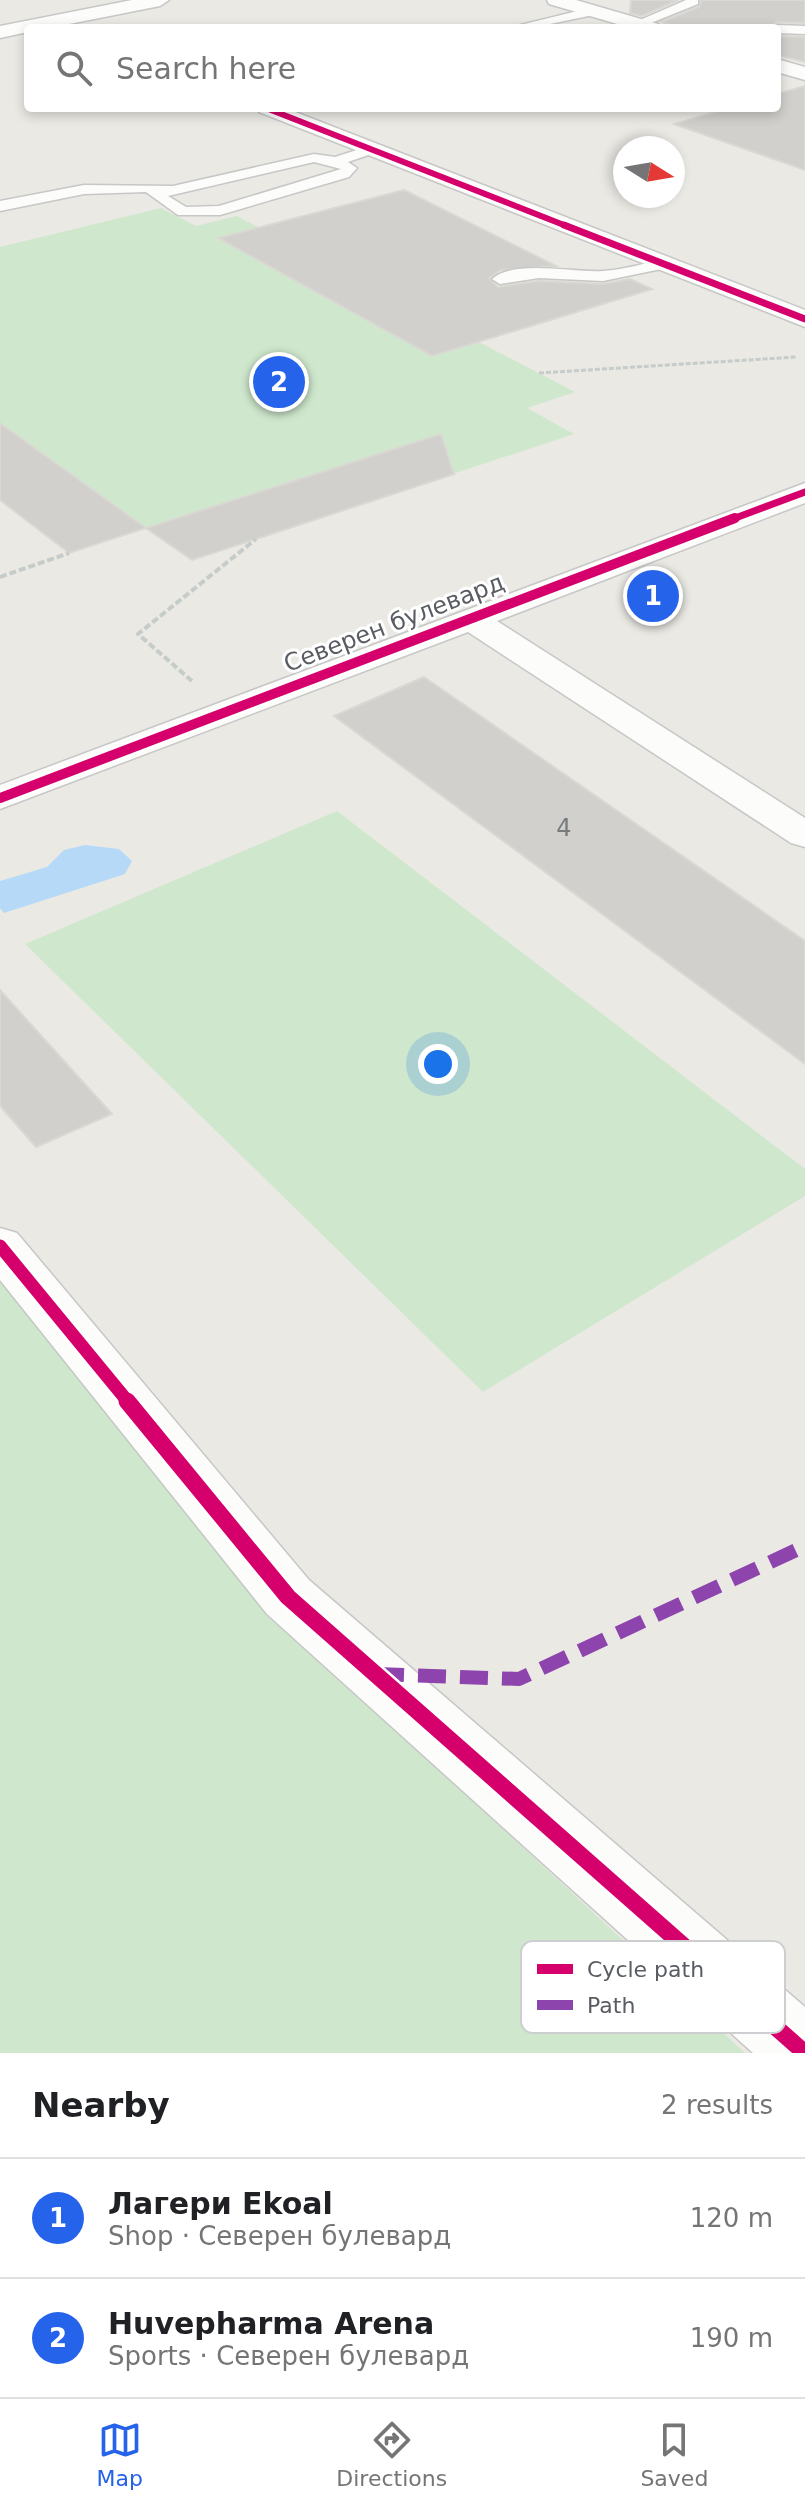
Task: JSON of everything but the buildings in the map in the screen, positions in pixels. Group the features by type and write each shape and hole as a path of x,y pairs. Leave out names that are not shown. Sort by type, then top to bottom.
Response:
{"street":[{"path":"58,24 160,0"},
{"path":"556,0 637,24"},
{"path":"1,31 24,28"},
{"path":"781,66 805,74"},
{"path":"276,112 805,319"},
{"name":"Северен булевард","path":"0,798 805,492"},
{"path":"470,618 805,835"},
{"path":"0,1246 288,1597 678,1941"},
{"path":"782,2033 805,2053"}],"lane":[{"path":"648,24 692,4 692,0"},
{"path":"533,24 594,11"},
{"path":"781,29 805,30"},
{"path":"336,161 372,149"},
{"path":"314,158 336,161 350,168 344,174 220,210 183,212 155,194 314,158"},
{"path":"0,206 76,188 124,185 169,189"},
{"path":"500,279 539,273 603,276 665,264"}],"path":[{"path":"539,373 805,357"},
{"path":"226,711 138,634 256,539"},
{"path":"0,577 69,553"}],"green space":[{"path":"161,208 196,226 237,216 575,392 527,408 574,434 192,560 146,528 69,553 0,500 0,247"},
{"path":"337,811 805,1169 805,1196 483,1392 25,944"},
{"path":"0,1280 262,1606 624,1941 521,1941 521,2033 723,2033 745,2053 0,2053"}],"water":[{"path":"85,845 119,849 132,861 125,874 4,913 0,908 0,881 47,867 64,850"}],"marked path":[{"path":"376,1674 519,1679 805,1546"}],"cycle path":[{"path":"276,112 805,319"},
{"path":"0,798 805,492"},
{"path":"0,1246 288,1597 678,1941"},
{"path":"782,2033 805,2053"}],"place":[{"name":"Huvepharma Arena","path":"279,382"},
{"name":"Лагери Ekoal","path":"653,596"}]}
